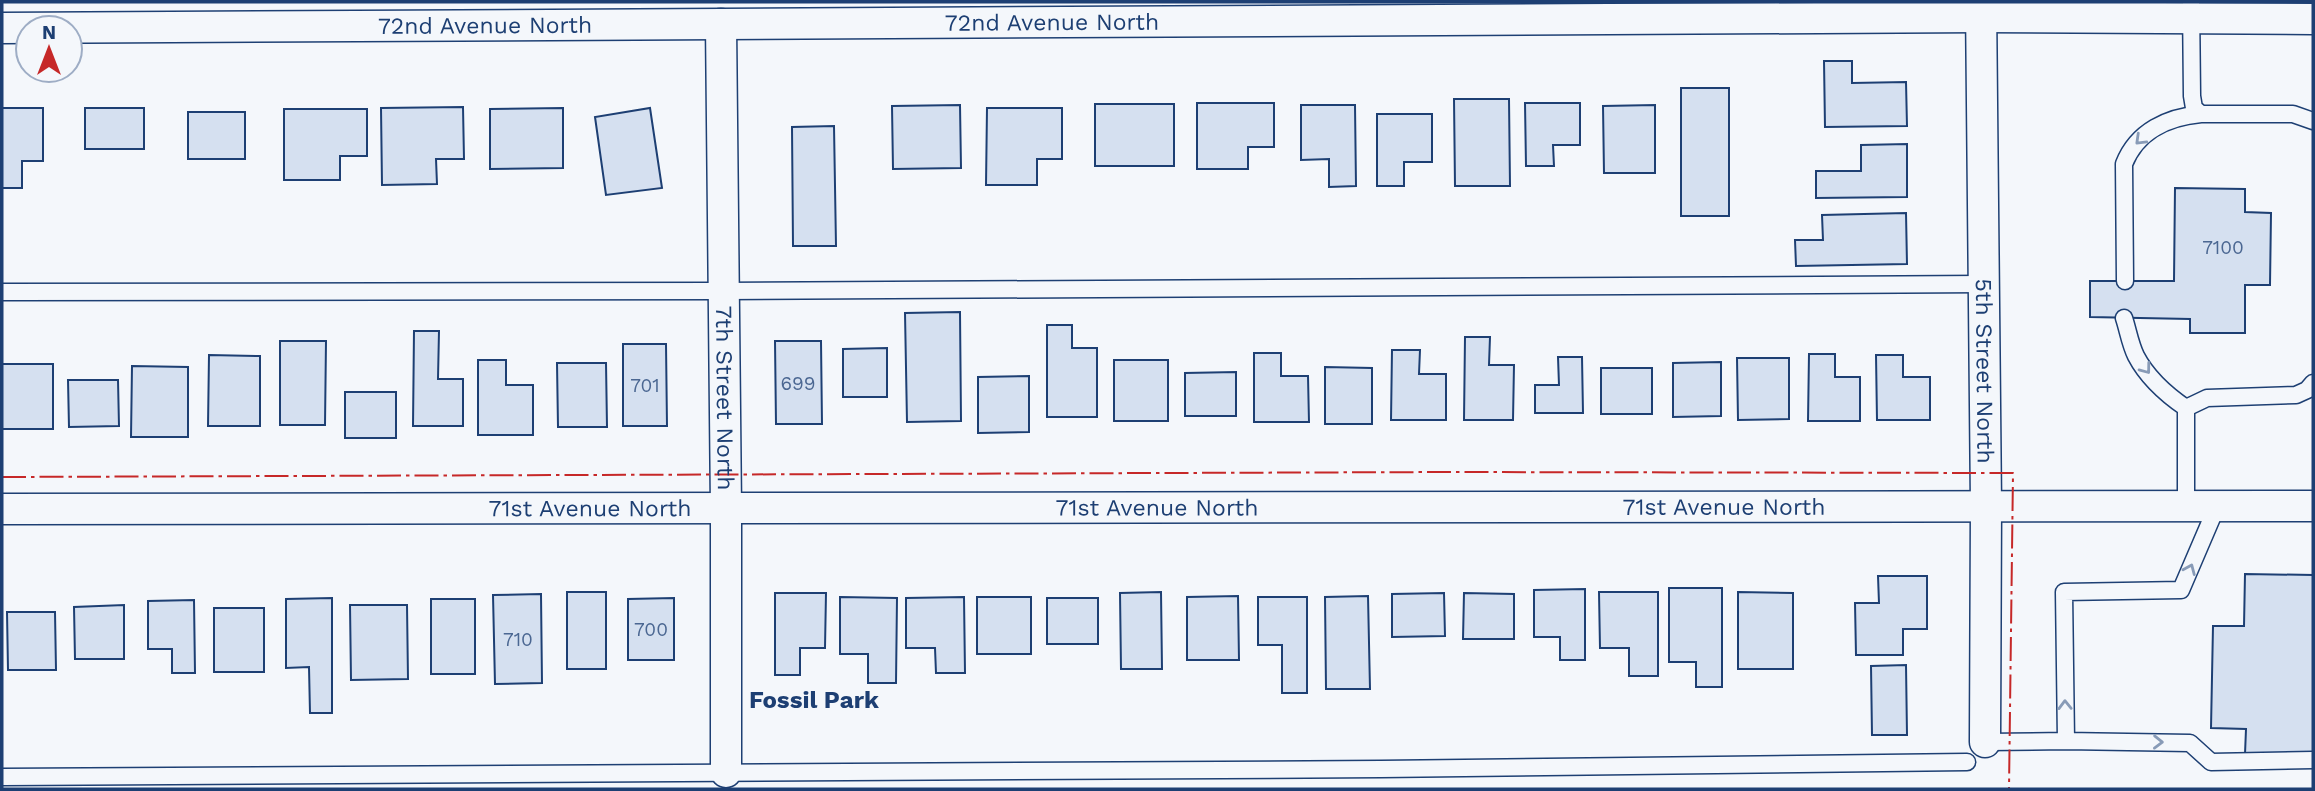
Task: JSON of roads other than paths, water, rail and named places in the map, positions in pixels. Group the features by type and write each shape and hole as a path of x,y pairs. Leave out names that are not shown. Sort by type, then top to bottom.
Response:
{"street":[{"name":"72nd Avenue North","path":"2,27 445,13 721,24 1982,9 2227,10 2313,19"},
{"name":"5th Street North","path":"1976,752 1986,505 1982,9"},
{"name":"7th Street North","path":"721,24 726,772"},
{"name":"71st Avenue North","path":"2,509 2313,506"}],"lane":[{"path":"2191,10 2192,96 2194,108 2201,114"},
{"path":"2125,281 2124,164 2138,140 2154,128 2182,116 2293,114 2313,121"},
{"path":"2,292 1984,284"},
{"path":"2124,318 2136,355 2169,397 2186,408"},
{"path":"2186,408 2207,398 2296,395 2307,390 2313,383"},
{"path":"2186,408 2186,506"},
{"path":"2066,741 2064,592 2181,590 2217,506"},
{"path":"2,777 1367,769 1976,752 2066,741 2190,743 2211,762 2313,760"}],"district":[{"name":"Fossil Park","path":"814,700"}]}
